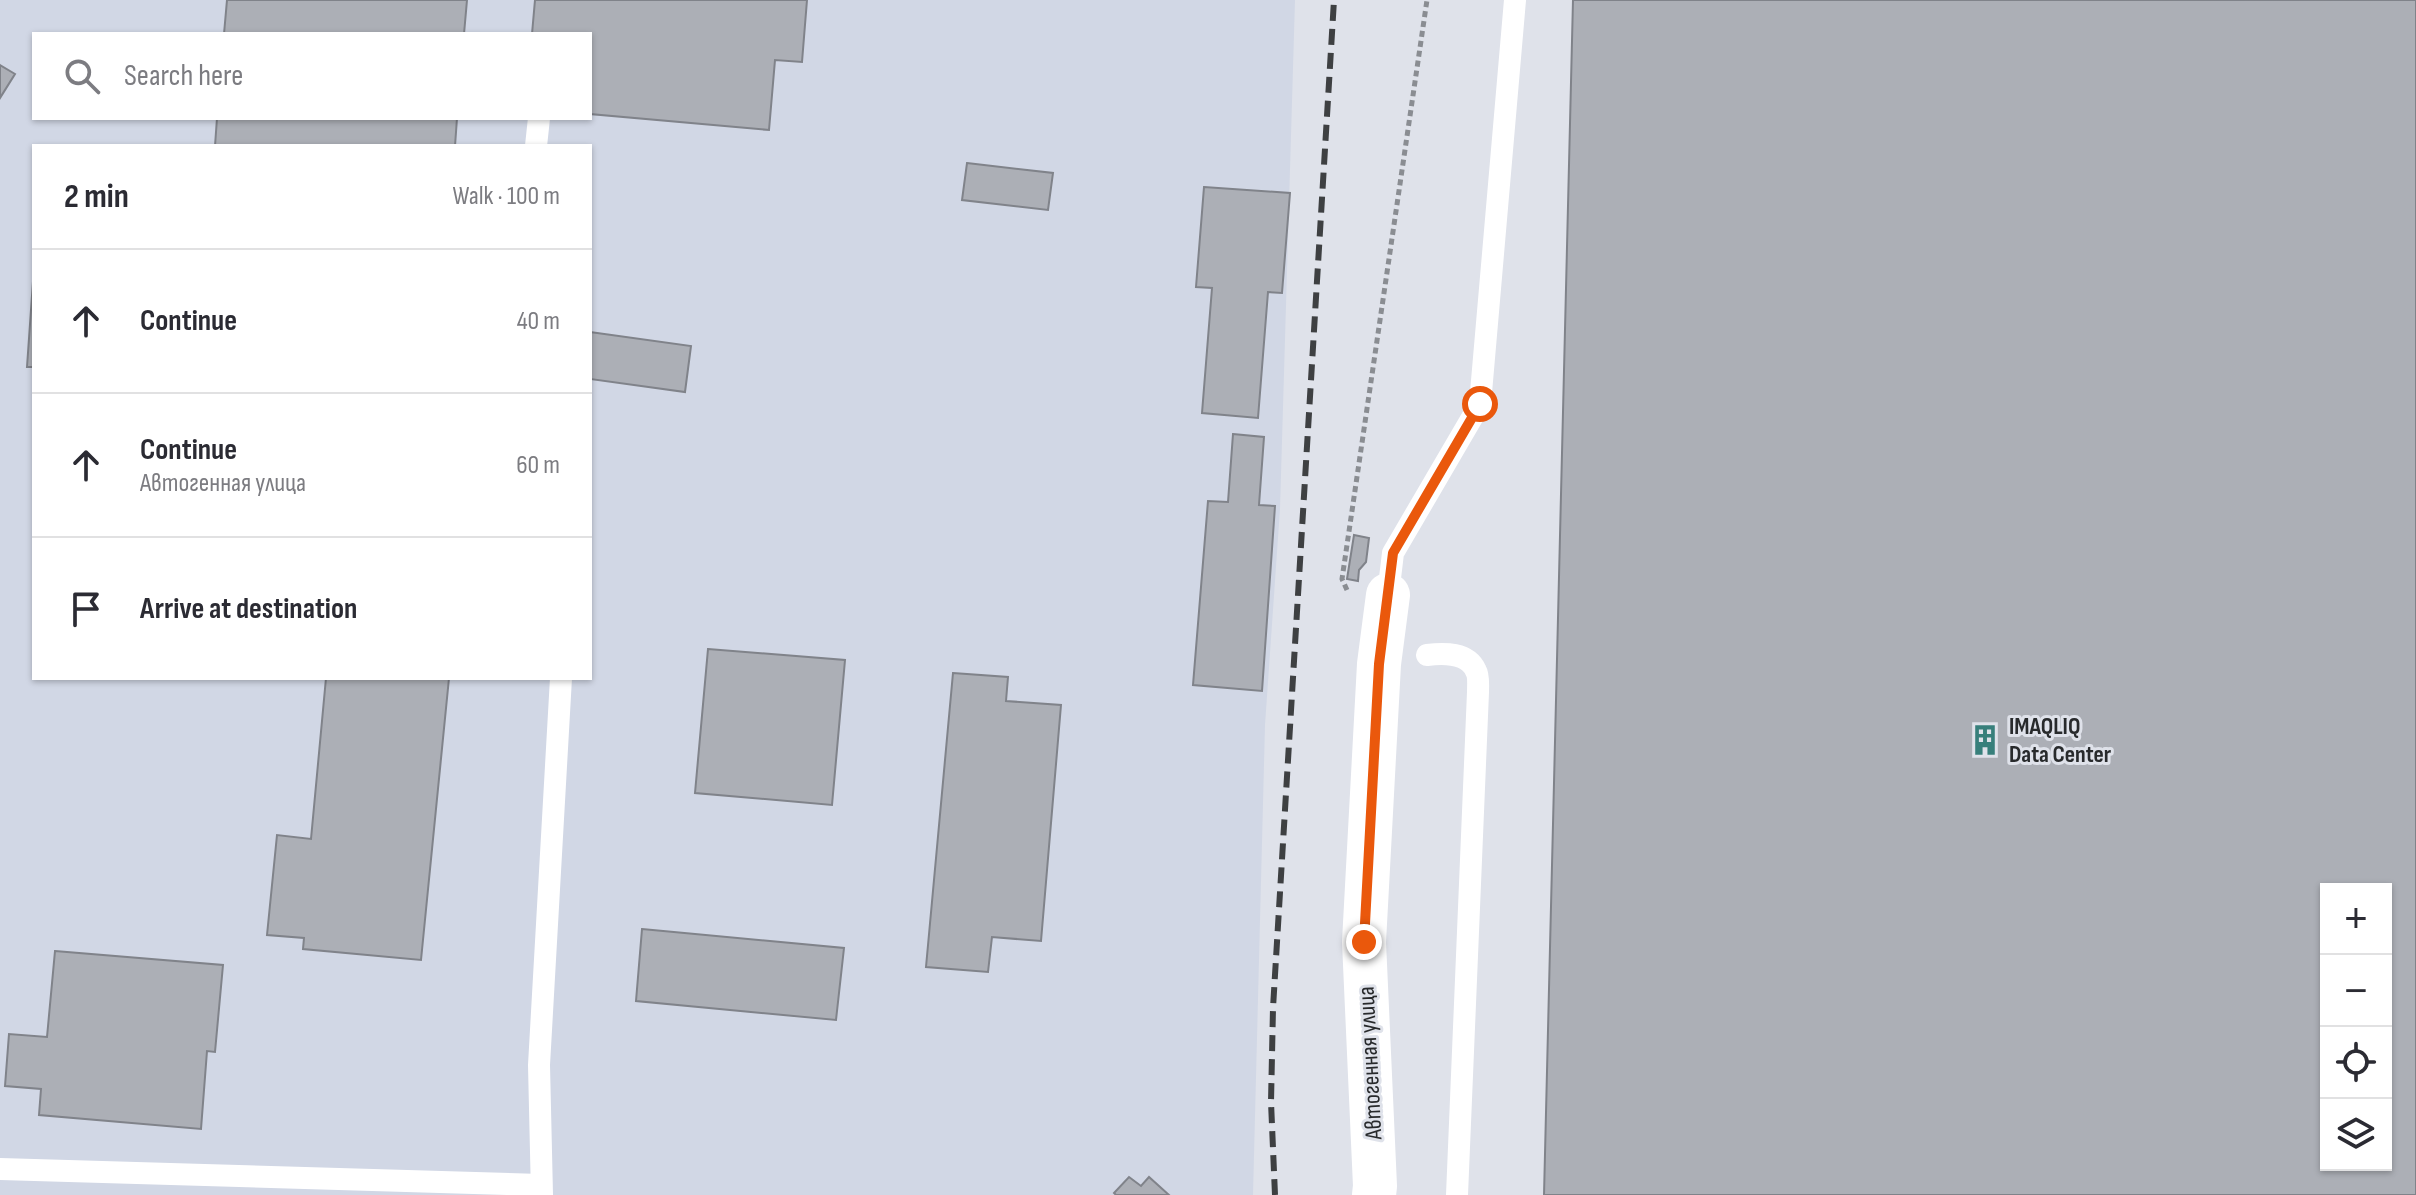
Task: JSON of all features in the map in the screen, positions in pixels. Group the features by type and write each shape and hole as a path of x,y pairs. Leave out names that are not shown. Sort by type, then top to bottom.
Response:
{"street":[{"name":"Автогенная улица","path":"1368,594 1379,664 1364,942 1374,1195"}],"lane":[{"path":"1368,594 1480,404 1515,0"},
{"path":"536,144 539,120"},
{"path":"1427,655 1445,653 1464,658 1477,671 1457,1195"},
{"path":"0,1169 542,1190 539,1065 561,680"}],"path":[{"path":"1368,594 1342,579 1427,0"}],"shaded area":[{"path":"0,0 1295,0 1280,509 1265,725 1253,1195 0,1195"}],"building":[{"path":"227,0 467,0 464,32 224,32"},
{"path":"535,0 807,0 802,62 775,60 769,130 592,114 592,32 532,32"},
{"name":"IMAQLIQ Data Center","path":"1573,0 2416,0 2416,1195 1544,1195"},
{"path":"0,65 15,74 0,98"},
{"path":"217,120 457,120 455,144 215,144"},
{"path":"967,163 1053,173 1048,210 962,200"},
{"path":"1204,187 1290,193 1282,293 1268,292 1258,418 1202,413 1212,288 1196,287"},
{"path":"32,296 32,367 27,367"},
{"path":"592,332 691,346 685,392 592,379"},
{"path":"1233,434 1264,437 1259,505 1275,506 1262,691 1193,685 1208,501 1228,502"},
{"path":"1354,535 1369,538 1366,562 1359,570 1358,581 1347,579"},
{"path":"708,649 845,660 832,805 695,793"},
{"path":"953,673 1008,677 1006,701 1061,705 1041,941 992,937 988,972 926,967"},
{"path":"326,680 449,680 421,960 303,949 304,938 267,935 277,835 311,839"},
{"path":"642,929 844,948 836,1020 636,1001"},
{"path":"55,951 223,965 215,1052 207,1051 201,1129 39,1115 41,1089 5,1086 9,1034 47,1037"},
{"path":"1129,1177 1141,1186 1149,1177 1169,1195 1116,1195 1114,1193"}],"railway":[{"path":"1275,1195 1271,1102 1273,1008 1334,0"}],"place":[{"name":"IMAQLIQ Data Center","path":"1985,740"}],"route":[{"path":"1364,942 1379,664 1393,553 1480,404"}]}
